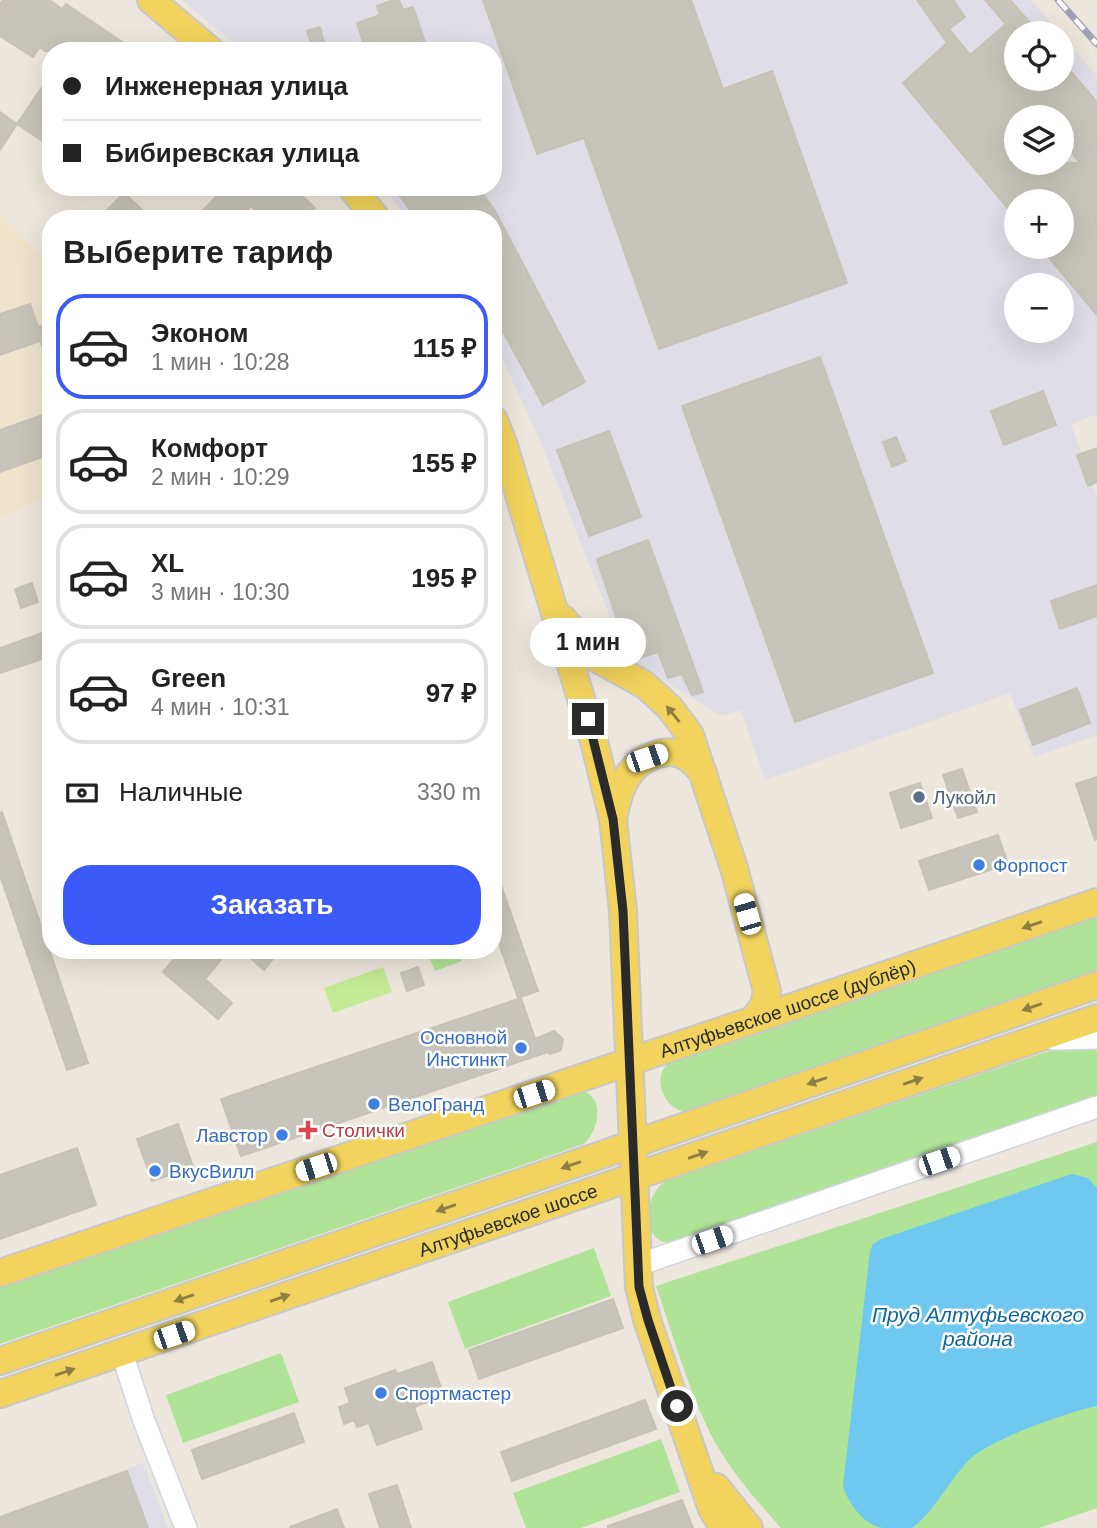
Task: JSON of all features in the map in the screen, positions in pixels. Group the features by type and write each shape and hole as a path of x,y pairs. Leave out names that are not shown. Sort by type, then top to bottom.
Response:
{"main road":[{"path":"151,0 200,42"},
{"path":"358,196 370,210"},
{"path":"502,443 594,741 613,819 623,911 628,1063 642,1303 717,1522"},
{"path":"555,609 596,658 645,685 670,708 690,735 704,774 767,990 764,1005 754,1019"},
{"path":"613,819 618,796 626,778 637,764 647,758 670,752 681,754 689,758 704,774"},
{"name":"Алтуфьевское шоссе (дублёр)","path":"0,1273 628,1063 1097,902"},
{"path":"760,961 778,987 793,997 810,1001"},
{"name":"Алтуфьевское шоссе","path":"0,1361 1097,985"},
{"name":"Алтуфьевское шоссе","path":"0,1394 1097,1018"},
{"path":"684,1427 710,1479 749,1528"}],"street":[{"path":"1023,1043 1046,1039 1097,1038"},
{"path":"638,1265 1097,1107"},
{"path":"121,1353 144,1421 186,1528"}],"shaded area":[{"path":"182,0 1031,0 1049,21 1004,21 1004,91 1074,91 1074,50 1097,76 1097,414 1071,424 1097,496 1097,735 1034,757 1010,693 765,780 741,710 721,716 626,657 539,438 502,358 502,210 401,210 390,196 502,196 502,42 232,42"},
{"path":"0,212 42,257 42,499 0,518"},
{"path":"143,1463 168,1528 0,1528 0,1516"}],"green space":[{"path":"1097,912 1097,972 684,1111 672,1106 664,1096 661,1076 670,1060"},
{"path":"430,959 461,959 462,961 435,971"},
{"path":"383,967 392,992 333,1013 324,988"},
{"path":"1097,1043 1097,1097 686,1241 664,1242 651,1230 651,1202 666,1181 1064,1046"},
{"path":"582,1090 589,1094 597,1107 596,1123 584,1144 0,1344 0,1287"},
{"path":"1097,1142 1097,1508 1039,1528 781,1528 734,1471 710,1433 687,1379 656,1286"},
{"path":"594,1248 611,1296 465,1349 448,1302"},
{"path":"281,1353 299,1402 183,1443 166,1395"},
{"path":"661,1439 680,1492 581,1528 526,1528 513,1493"}],"water":[{"name":"Пруд Алтуфьевского района","path":"1072,1174 1088,1178 1097,1188 1097,1406 1029,1428 978,1453 968,1461 927,1514 912,1528 884,1528 870,1523 853,1506 843,1486 870,1251 873,1244"}],"building":[{"path":"3,0 49,0 62,9 66,4 123,42 42,42 42,49 40,47 33,57 0,36 0,4"},
{"path":"399,0 403,10 413,7 425,42 363,42 357,23 380,15 377,6"},
{"path":"483,0 691,0 723,89 772,71 847,283 659,349 584,138 537,154 502,54 502,42 498,42"},
{"path":"917,0 953,0 965,17 949,29 970,55 1004,26 1004,91 1074,91 1074,75 1097,102 1097,315 1074,288 1074,273 1062,273 1050,259 1074,259 1074,189 1004,189 1004,203 903,83 947,43"},
{"path":"985,0 1010,0 1028,21 1004,22"},
{"path":"320,27 324,42 310,42 307,31"},
{"path":"42,87 42,139 17,124"},
{"path":"0,112 17,124 0,150"},
{"path":"121,196 127,196 142,210 107,210"},
{"path":"217,196 302,196 315,208 255,210 251,206 247,210 203,210"},
{"path":"400,196 484,196 495,210 410,210"},
{"path":"502,224 585,382 543,405 502,330"},
{"path":"30,304 38,327 42,325 42,346 40,341 0,355 0,314"},
{"path":"820,357 933,673 795,722 682,406"},
{"path":"1043,391 1056,425 1004,445 991,411"},
{"path":"42,415 42,457 0,472 0,430"},
{"path":"609,431 641,517 589,536 557,450"},
{"path":"896,437 906,461 892,467 883,442"},
{"path":"1097,448 1097,482 1088,486 1077,455"},
{"path":"648,540 703,692 692,695 682,674 668,678 658,652 630,659 597,559"},
{"path":"32,583 38,602 21,608 15,589"},
{"path":"1097,585 1097,616 1060,629 1051,601"},
{"path":"42,633 42,659 0,673 0,648"},
{"path":"1077,688 1090,723 1033,745 1020,710"},
{"path":"962,769 977,812 958,818 943,775"},
{"path":"1097,777 1097,839 1095,840 1076,784"},
{"path":"920,783 932,818 901,828 890,793"},
{"path":"2,812 42,929 42,959 52,959 88,1063 67,1070 0,875"},
{"path":"998,835 1008,864 929,890 919,861"},
{"path":"502,888 538,991 518,998 502,952"},
{"path":"174,959 222,959 205,979 232,1003 218,1019 163,972"},
{"path":"251,959 273,959 264,970"},
{"path":"418,967 424,985 407,991 401,973"},
{"path":"521,998 535,1039 554,1031 563,1039 561,1050 550,1054 548,1052 241,1156 221,1099"},
{"path":"178,1124 193,1167 152,1181 137,1139"},
{"path":"77,1148 96,1205 0,1239 0,1175"},
{"path":"613,1299 623,1328 479,1379 469,1350"},
{"path":"432,1362 444,1396 414,1407 422,1429 377,1445 369,1423 357,1427 354,1420 344,1424 339,1407 350,1403 345,1388 395,1370 397,1374"},
{"path":"645,1400 656,1429 512,1481 501,1452"},
{"path":"294,1413 304,1442 202,1479 192,1450"},
{"path":"127,1471 148,1528 0,1528 0,1517"},
{"path":"397,1485 411,1528 380,1528 369,1494"},
{"path":"682,1500 693,1528 608,1528 608,1526"},
{"path":"337,1509 344,1528 290,1528 290,1527"}],"railway":[{"path":"1058,0 1097,44"}],"place":[{"name":"Лукойл","path":"919,797"},
{"name":"Форпост","path":"979,865"},
{"name":"Основной Инстинкт","path":"521,1048"},
{"name":"ВелоГранд","path":"374,1104"},
{"name":"Столички","path":"308,1130"},
{"name":"Лавстор","path":"282,1135"},
{"name":"ВкусВилл","path":"155,1171"},
{"name":"Спортмастер","path":"381,1393"}],"route":[{"path":"588,719 613,819 623,911 626,1031 639,1287 677,1406"}]}
